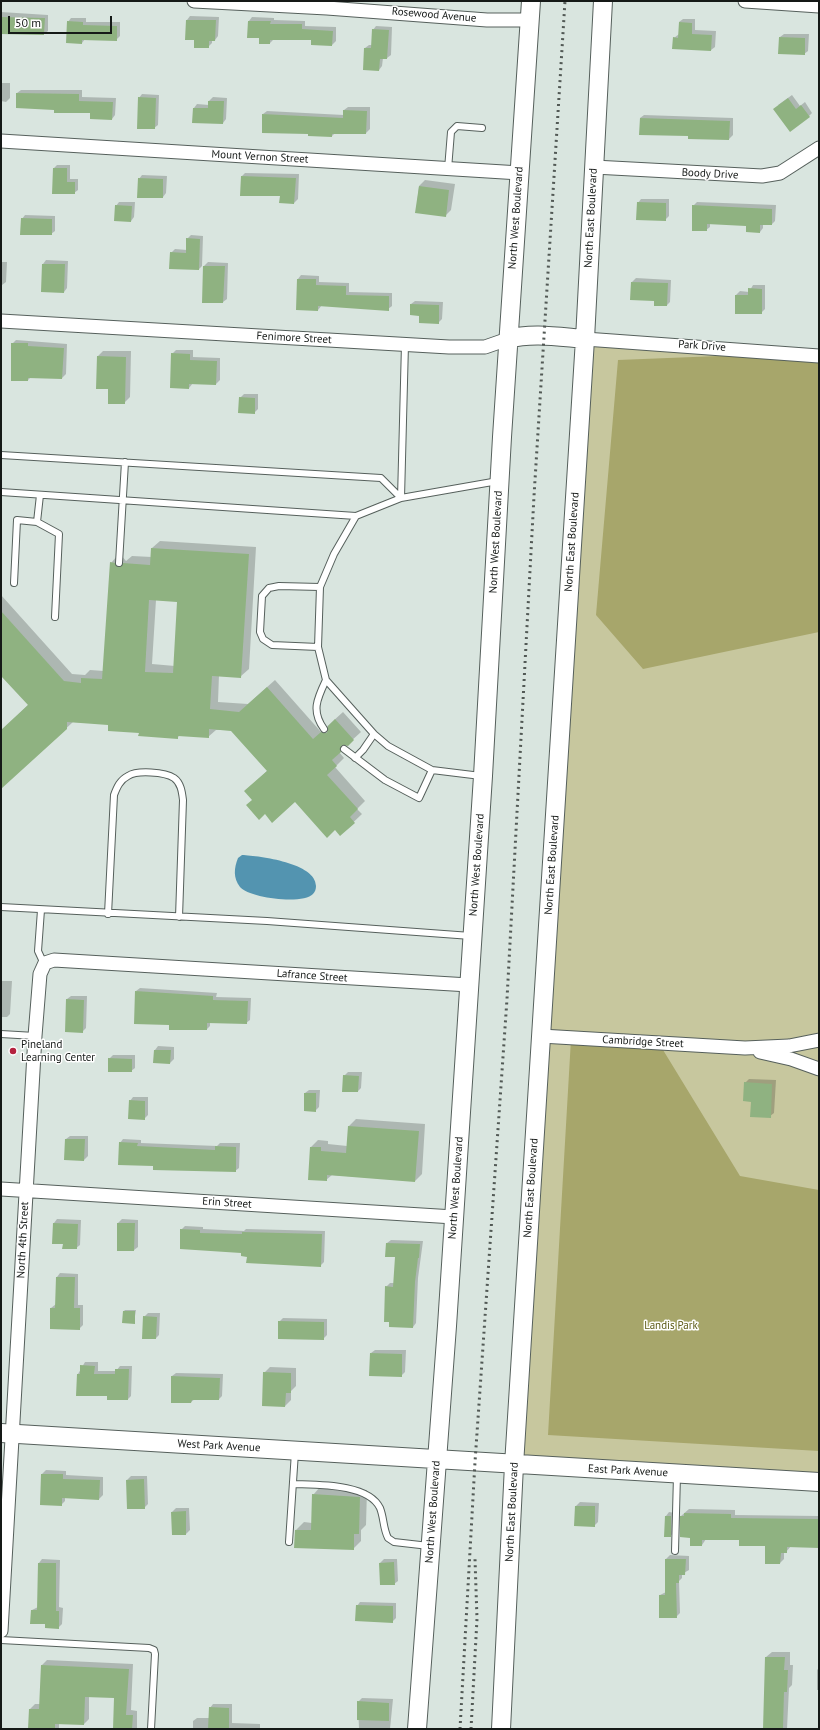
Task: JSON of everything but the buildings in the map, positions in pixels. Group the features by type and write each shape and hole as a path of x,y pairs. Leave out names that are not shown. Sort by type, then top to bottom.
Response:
{"main road":[{"name":"North West Boulevard","path":"417,1729 454,1217 483,776 499,481 531,1"},
{"name":"North East Boulevard","path":"501,1729 514,1465 585,339 603,1"},
{"name":"Fenimore Street","path":"508,339 519,336 533,336 585,339"},
{"name":"West Park Avenue","path":"6,1433 437,1459"},
{"name":"East Park Avenue","path":"437,1459 514,1465 819,1482"}],"street":[{"name":"Rosewood Avenue","path":"194,1 326,8 487,20 530,20"},
{"path":"744,1 819,6"},
{"name":"Mount Vernon Street","path":"1,141 520,173"},
{"name":"Boody Drive","path":"594,167 762,176 780,173 819,148"},
{"name":"Fenimore Street","path":"1,321 472,348 497,344 508,339"},
{"name":"Park Drive","path":"585,339 819,356"},
{"name":"Lafrance Street","path":"44,964 50,960 54,960 469,985"},
{"name":"North 4th Street","path":"1,1630 6,1433 26,1191 40,974 44,964"},
{"name":"Cambridge Street","path":"541,1036 745,1048 789,1046 819,1040"},
{"name":"Cambridge Street","path":"745,1048 791,1059 819,1069"},
{"name":"Erin Street","path":"1,1189 454,1217"}],"lane":[{"path":"448,169 451,132 457,126 482,128"},
{"path":"401,498 405,344"},
{"path":"1,455 381,478 401,498"},
{"path":"120,563 125,462"},
{"path":"1,492 356,516 401,498 499,481"},
{"path":"37,522 40,495"},
{"path":"356,516 334,554 320,587 318,647 326,680 374,734 388,746 432,770 483,776"},
{"path":"14,583 18,520 37,522 59,534 55,616"},
{"path":"318,647 272,645 263,639 260,632 262,596 269,588 279,586 320,587"},
{"path":"324,729 318,721 316,704 326,680"},
{"path":"355,758 363,750 374,734"},
{"path":"344,749 385,780 419,798 432,770"},
{"path":"108,914 114,795 118,784 129,775 145,772 162,774 174,778 181,787 183,800 178,917"},
{"path":"1,907 108,914 267,921 472,936"},
{"path":"41,910 38,951 44,964"},
{"path":"1,1034 35,1036"},
{"path":"289,1542 295,1451"},
{"path":"675,1552 677,1474"},
{"path":"293,1484 337,1487 363,1494 374,1499 380,1508 388,1538 394,1542 430,1546"},
{"path":"1,1640 149,1648 154,1650 151,1729"}],"green space":[{"name":"Landis Park","path":"585,339 819,355 819,1482 514,1465"},
{"path":"819,352 819,632 643,669 596,615 618,360"},
{"path":"571,1039 660,1045 740,1176 819,1190 819,1451 548,1435"}],"water":[{"path":"242,855 273,859 297,866 314,878 316,886 315,891 307,897 288,900 264,897 245,891 238,884 235,873 238,858"}],"railway":[{"path":"460,1729 475,1462 507,999 534,496 565,1"},
{"path":"471,1729 477,1619 475,1559"}],"place":[{"name":"Pineland Learning Center","path":"13,1051"}]}
